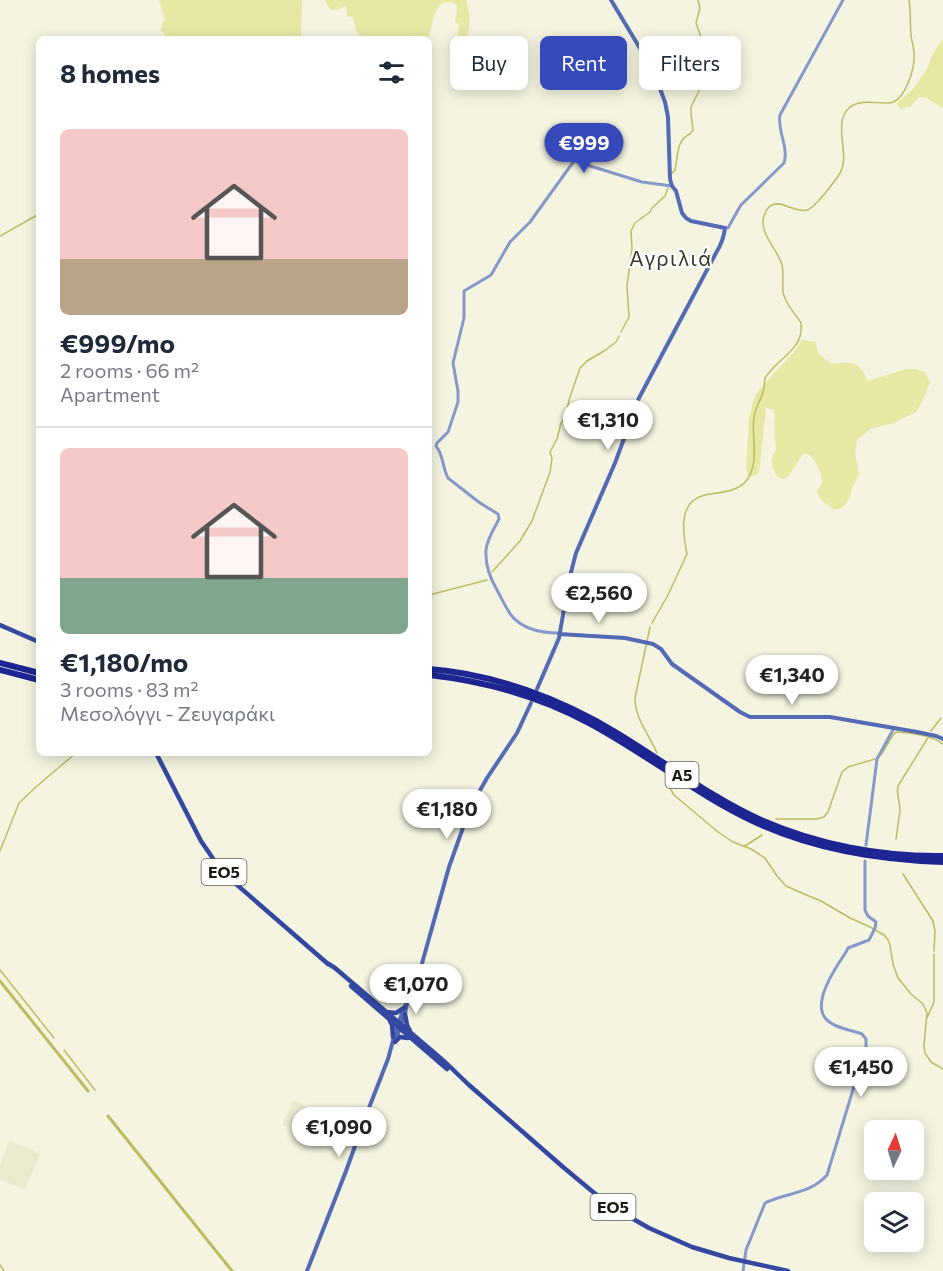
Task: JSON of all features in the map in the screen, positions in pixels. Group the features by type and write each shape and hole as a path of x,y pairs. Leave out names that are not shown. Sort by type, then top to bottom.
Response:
{"highway":[{"path":"0,663 36,672"},
{"name":"Α5","path":"432,669 484,678 533,693 570,708 617,734 701,787 761,819 788,830 859,849 943,856"},
{"path":"0,670 36,679"},
{"name":"Α5","path":"432,675 467,680 495,687 531,698 567,713 606,732 710,798 758,823 792,837 856,854 889,859 943,862"}],"main road":[{"path":"537,689 560,633 567,588 576,553 611,474 642,393 716,253 723,239 725,228 691,221 682,213 669,173 668,117 665,102 652,70 611,0"},
{"path":"0,624 36,641"},
{"path":"560,633 607,636 653,644 672,664 750,717 823,717 894,728 943,739"},
{"path":"307,1271 426,952 444,882 459,836 487,778 517,733 531,703"},
{"name":"ΕΟ5","path":"158,756 203,844 216,863 236,884 593,1192 622,1213 685,1244 712,1253 788,1271"},
{"path":"394,1039 392,1025 386,1014 404,1011"},
{"path":"394,1039 413,1038 404,1011"}],"street":[{"path":"725,228 729,228 741,205 784,163 786,155 779,122 780,115 843,0"},
{"path":"560,633 545,633 530,628 511,615 490,577 486,558 486,547 499,516 448,479 441,453 436,446 448,432 458,402 453,363 464,318 464,291 491,275 510,242 530,222 574,161 642,182 672,186"},
{"path":"866,846 877,759 894,728"},
{"path":"743,1271 746,1250 765,1203 812,1188 827,1175 865,1050 866,1041 862,1034 827,1020 821,1011 822,999 830,978 847,950 869,940 874,930 876,922 868,916 865,910 865,861"}],"shaded area":[{"path":"293,1100 316,1114 308,1134 282,1125"},
{"path":"9,1140 40,1154 25,1189 0,1180 0,1164"}],"green space":[{"path":"159,0 302,0 301,36 165,36 160,30 162,22 165,21"},
{"path":"325,0 466,0 470,17 468,36 457,36 459,24 455,22 457,8 449,2 439,6 429,36 360,36 353,17 347,16 346,6 331,9"},
{"path":"943,39 943,108 927,98 919,97 910,107 900,109 897,103 913,89"},
{"path":"802,340 816,342 818,353 831,364 850,363 858,366 868,381 906,369 915,369 925,372 930,382 916,412 894,423 870,429 857,440 855,453 859,474 849,499 843,507 834,510 821,500 817,491 823,482 822,478 816,463 808,454 803,454 787,478 782,479 776,475 772,467 776,449 775,415 772,409 766,408 759,473 748,476 746,467 749,419 753,401 758,391"}],"waterway":[{"path":"672,173 675,170 680,144 693,130 691,107 699,91 698,69 703,49 696,23 700,8 698,0"},
{"path":"652,623 687,554 684,537 686,511 696,498 733,490 747,480 754,457 754,417 764,390 765,378 794,348 800,337 801,323 784,296 782,265 765,232 763,218 770,206 781,204 803,211 811,208 825,194 843,166 842,122 849,108 863,102 889,103 900,97 908,83 914,60 909,0"},
{"path":"621,332 629,317 627,286 632,248 631,231 635,223 650,212 665,196 668,188"},
{"path":"0,236 36,216"},
{"path":"492,572 520,541 532,521 550,472 552,458 550,452 557,439 561,423 566,417 580,368 616,342 619,336"},
{"path":"432,594 487,580"},
{"path":"650,627 635,698 637,713 657,753"},
{"path":"931,731 941,718"},
{"path":"881,755 896,732 927,737 943,744"},
{"path":"896,839 900,810 898,786 929,736"},
{"path":"0,851 19,803 72,756"},
{"path":"776,819 824,817 828,812 842,772 848,767 875,759"},
{"path":"667,783 674,795 718,832 765,858 786,886 821,901 884,935 890,945 898,978 923,1004 927,1013 925,1053 931,1062 943,1069"},
{"path":"745,846 762,835"},
{"path":"903,874 933,921 934,951"},
{"path":"927,1018 934,1002 934,954"},
{"path":"0,970 54,1038"},
{"path":"0,981 88,1091"},
{"path":"64,1050 95,1090"},
{"path":"108,1116 232,1271"},
{"path":"0,1265 4,1271"}],"district":[{"name":"Αγριλιά","path":"671,259"}]}
